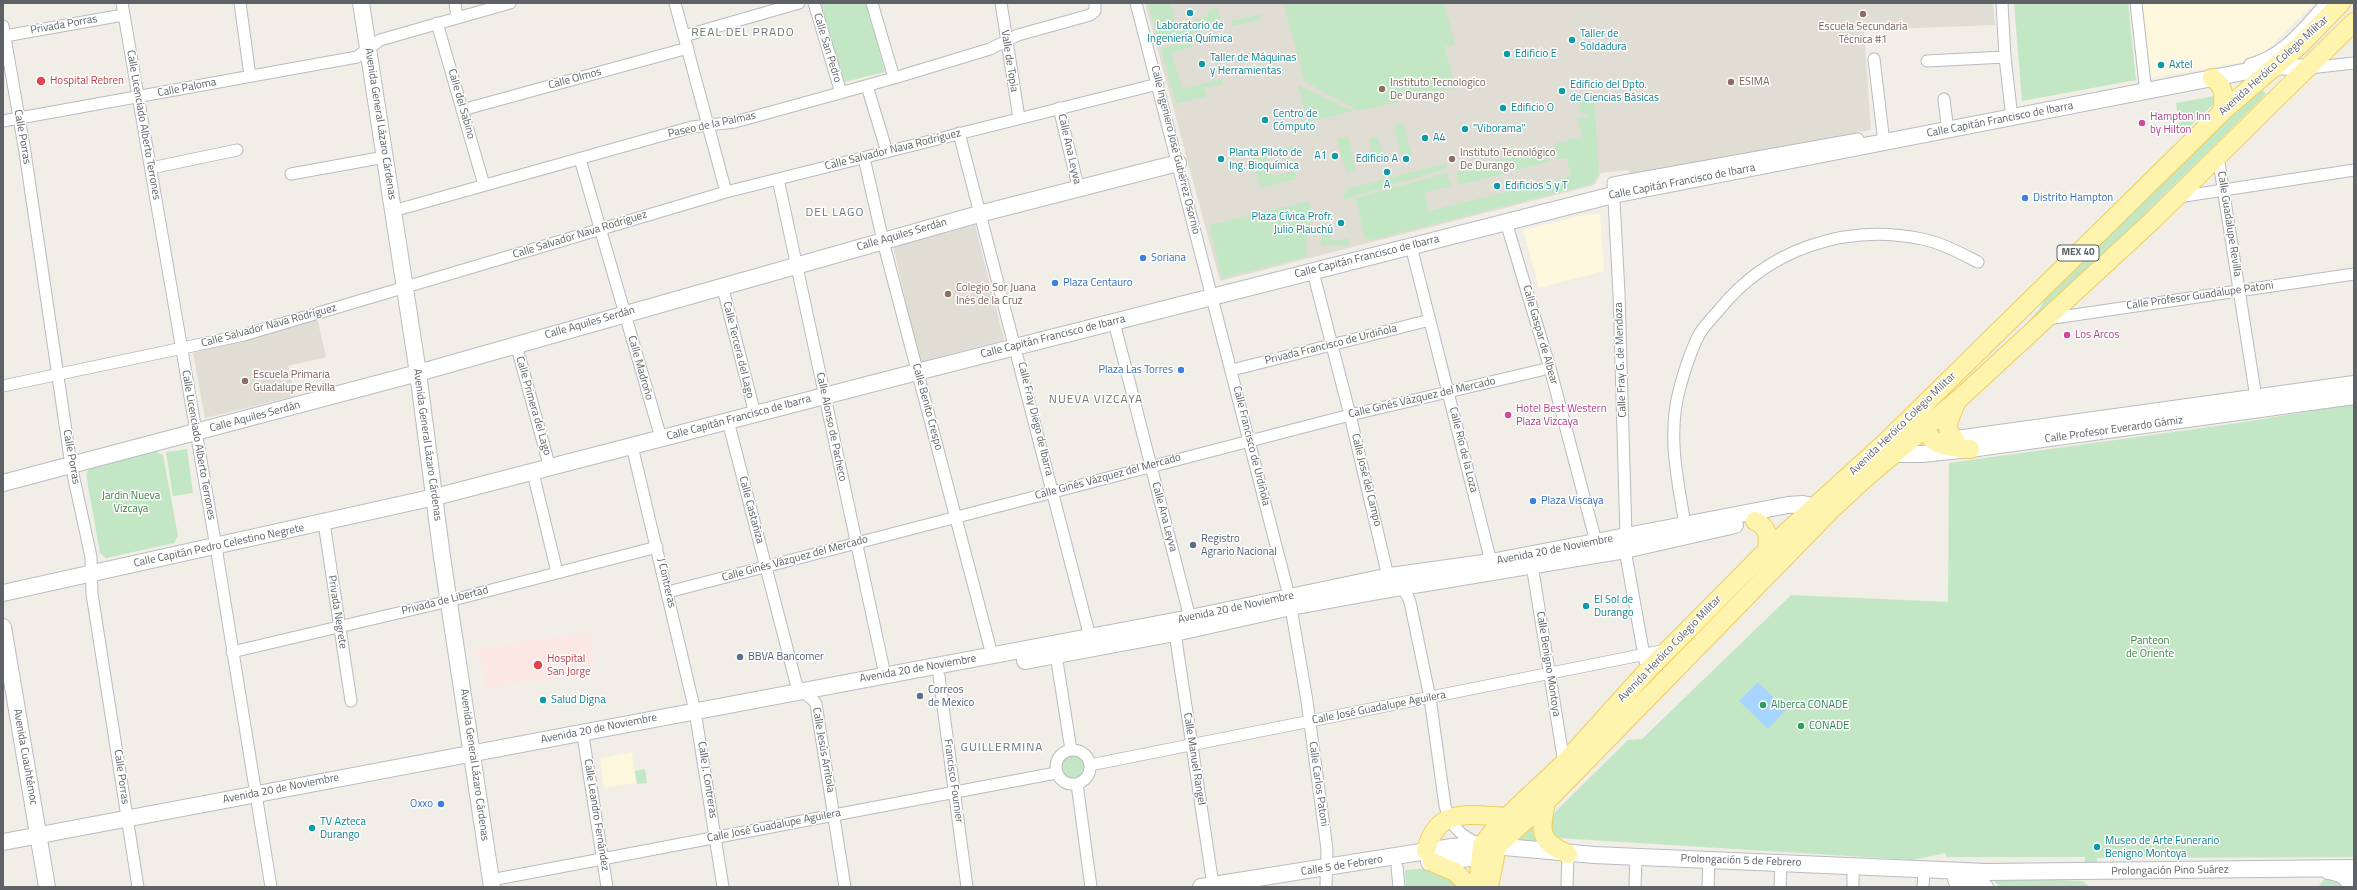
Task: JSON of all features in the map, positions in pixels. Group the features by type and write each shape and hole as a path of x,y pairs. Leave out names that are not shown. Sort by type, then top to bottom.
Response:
{"main road":[{"name":"Avenida General Lázaro Cárdenas","path":"361,3 418,372 449,601 491,884"},
{"name":"Avenida Heróico Colegio Militar","path":"1488,851 1507,817 1564,763 1645,664 1668,650 1767,550 1821,512 1891,447 1931,402 2044,287 2222,112 2300,44 2341,3"},
{"name":"Avenida Heróico Colegio Militar","path":"1488,851 1546,802 1821,512 1873,455 1929,434 1959,399 2176,197 2310,68 2354,23"},
{"name":"Calle Capitán Francisco de Ibarra","path":"435,498 1016,346 1506,222 1613,189 1883,139 2145,88 2212,78 2274,66 2310,68"},
{"path":"2212,78 2218,82 2223,91 2222,112"},
{"name":"Calle Aquiles Serdán","path":"3,483 196,433 418,372 722,285 979,214 1079,190 1178,163"},
{"name":"Calle Profesor Everardo Gámiz","path":"2257,404 2354,384"},
{"name":"Calle Profesor Everardo Gámiz","path":"1891,447 1922,454 1963,444 2257,404 2354,396"},
{"path":"1959,399 1943,406 1931,402 1927,414 1929,434 1951,448 1963,444"},
{"path":"1959,399 1950,415 1947,425 1950,434 1963,444"},
{"name":"Calle Capitán Pedro Celestino Negrete","path":"3,593 435,498"},
{"name":"Avenida 20 de Noviembre","path":"807,694 939,676 1175,633 1390,576 1491,562 1596,542 1626,543 1685,524 1821,512"},
{"path":"1750,518 1766,529 1768,536 1767,550"},
{"name":"Avenida 20 de Noviembre","path":"3,852 39,840 696,716 807,694 885,675 1190,618 1290,602 1404,588 1532,565 1626,543 1750,518"},
{"name":"Avenida Cuauhtémoc","path":"3,628 47,887"},
{"name":"Avenida 20 de Noviembre","path":"473,758 584,742 696,716"},
{"path":"1546,802 1542,824 1546,840 1549,845 1568,858"},
{"path":"1470,887 1455,872 1429,857 1431,834 1448,818 1468,815 1507,817"},
{"name":"Avenida 20 de Noviembre","path":"3,842 39,840"},
{"path":"1478,887 1488,851"},
{"path":"1488,851 1489,887"},
{"name":"Calle 5 de Febrero","path":"1207,886 1326,878 1429,857 1488,851"},
{"name":"Prolongación 5 de Febrero","path":"1488,851 1568,858 1781,867 1853,876 1985,880"},
{"name":"Calle 5 de Febrero","path":"1268,887 1397,867 1429,857"},
{"path":"2314,868 2343,876 2351,887"},
{"name":"Prolongación Pino Suárez","path":"1985,880 2090,880 2314,868 2354,868"},
{"name":"Prolongación 5 de Febrero","path":"1924,878 1985,880"}],"street":[{"name":"Calle Licenciado Alberto Terrones","path":"122,3 216,547 271,887"},
{"path":"240,3 250,76"},
{"path":"455,3 457,17"},
{"name":"Calle Paloma","path":"3,121 357,57 380,40 510,3"},
{"path":"676,3 726,192"},
{"path":"684,36 799,3"},
{"name":"Calle San Pedro","path":"814,3 840,93"},
{"path":"872,3 894,78"},
{"name":"Valle de Topia","path":"1001,3 1005,41 1019,118"},
{"name":"Paseo de la Palmas","path":"393,211 692,127 735,122 894,78 990,49 1018,35 1090,15 1095,11 1095,3"},
{"name":"Calle Ingeniero José Gutiérrez Osornio","path":"1136,3 1213,297"},
{"path":"1874,59 1883,139 1947,123 2012,114 2005,56 2002,3"},
{"path":"2136,3 2145,88 2244,66 2266,59 2294,37 2326,3"},
{"name":"Privada Porras","path":"4,31 123,15"},
{"name":"Calle del Sabino","path":"437,23 484,186"},
{"name":"Calle Porras","path":"4,31 19,119 71,465 91,557 92,594 138,887"},
{"name":"Calle Olmos","path":"462,110 688,48"},
{"path":"1927,61 2005,56"},
{"path":"2310,68 2354,63"},
{"name":"Calle Salvador Nava Rodríguez","path":"3,386 182,349 258,331 726,192 1158,84"},
{"path":"867,86 886,152"},
{"path":"1944,99 1947,123"},
{"name":"Calle Ana Leyva","path":"1059,108 1079,190"},
{"name":"Calle Fray Diego de Ibarra","path":"959,133 979,214 1016,346 1090,637"},
{"path":"151,168 237,150"},
{"name":"Calle Guadalupe Revilla","path":"2218,156 2257,404"},
{"path":"291,174 385,157"},
{"name":"Calle Benito Crespo","path":"864,158 883,241 992,655"},
{"name":"Calle Madroño","path":"580,159 661,438"},
{"path":"2176,197 2354,170"},
{"name":"Calle Alonso de Pacheco","path":"778,179 798,265 885,675"},
{"name":"Calle Fray G. de Mendoza","path":"1613,189 1619,293 1626,543 1645,664"},
{"name":"Calle Gaspar de Albear","path":"1506,222 1550,368 1596,542"},
{"path":"1685,524 1672,440 1680,388 1700,333 1728,299 1753,275 1787,254 1823,240 1859,235 1896,235 1923,239 1950,248 1978,262"},
{"name":"Calle Río de la Loza","path":"1411,246 1491,562"},
{"name":"Calle José del Campo","path":"1313,272 1390,576"},
{"name":"Calle Profesor Guadalupe Patoni","path":"2046,319 2354,274"},
{"name":"Calle Tercera del Lago","path":"722,285 755,414"},
{"name":"Calle Francisco de Urdiñola","path":"1213,297 1290,602"},
{"name":"Privada Francisco de Urdiñola","path":"1232,370 1430,320"},
{"name":"Calle Ana Leyva","path":"1114,322 1190,618"},
{"name":"Calle Primera del Lago","path":"516,344 550,468"},
{"name":"Calle Ginés Vázquez del Mercado","path":"668,592 1350,415 1550,368"},
{"name":"Calle Castañiza","path":"728,421 796,683 807,694"},
{"name":"J Contreras","path":"632,446 668,592 696,716"},
{"path":"533,472 557,572"},
{"name":"Privada Negrete","path":"324,523 351,701"},
{"name":"Privada de Libertad","path":"232,652 449,601 657,547"},
{"name":"Calle Benigno Montoya","path":"1532,565 1564,763"},
{"path":"1390,576 1404,588 1410,602 1430,698 1442,795 1448,818 1458,832 1488,851"},
{"name":"Calle Carlos Patoni","path":"1290,602 1310,721 1327,849 1326,878"},
{"name":"Calle Manuel Rangel","path":"1175,633 1192,745 1207,886"},
{"path":"1056,655 1071,750"},
{"name":"Calle José Guadalupe Aguilera","path":"1090,765 1550,675 1645,664"},
{"name":"Francisco Fournier","path":"939,676 968,887"},
{"name":"Calle Jesús Arritola","path":"807,694 817,710 845,887"},
{"name":"Calle J. Contreras","path":"696,716 723,887"},
{"name":"Calle Leandro Fernández","path":"584,742 607,887"},
{"path":"1071,750 1082,752 1090,765 1088,775 1077,784 1064,782 1056,773 1058,758 1071,750"},
{"name":"Calle José Guadalupe Aguilera","path":"491,884 602,859 954,791 1056,773"},
{"path":"1077,784 1091,887"},
{"path":"1566,887 1568,858"},
{"path":"1635,887 1636,861"},
{"path":"1708,864 1708,887"},
{"path":"1397,867 1399,887"},
{"path":"1780,887 1781,867"}],"shaded area":[{"name":"Instituto Tecnologico De Durango","path":"1145,3 1993,3 1995,25 1864,30 1871,130 1632,177 1628,170 1601,173 1594,185 1220,281"},
{"path":"2142,3 2315,3 2256,60 2148,78"},
{"path":"1600,214 1604,271 1539,288 1523,230 1583,215"},
{"name":"Colegio Sor Juana Inés de la Cruz","path":"975,225 1004,340 920,362 893,247"},
{"name":"Escuela Primaria Guadalupe Revilla","path":"317,318 326,357 288,366 295,396 205,418 193,353"},
{"name":"Hospital San Jorge","path":"589,631 595,673 486,688 482,658 475,657 475,649"},
{"path":"632,752 636,783 604,788 600,758"}],"green space":[{"path":"820,3 866,3 885,72 841,83"},
{"path":"1148,3 1170,3 1176,25 1208,16 1207,10 1217,7 1221,22 1219,22 1220,26 1159,42"},
{"path":"1284,3 1444,3 1455,44 1445,47 1455,88 1359,111 1304,81"},
{"path":"2014,3 2128,3 2136,80 2022,101"},
{"path":"1261,14 1262,19 1232,26 1231,21"},
{"path":"1190,40 1192,47 1172,53 1182,89 1222,79 1223,84 1204,88 1207,96 1176,104 1161,49"},
{"path":"1298,85 1353,111 1308,122"},
{"path":"2260,88 2266,94 1982,375 2040,308 2048,294"},
{"path":"2214,96 2216,102 2189,127 2180,129 2176,103"},
{"path":"1594,98 1599,173 1592,184 1371,240 1365,238 1355,198 1447,173 1451,186 1424,193 1429,211 1571,176 1566,158 1558,159 1554,144 1582,136 1577,118 1588,117 1588,115 1580,111 1579,101"},
{"path":"1403,123 1412,156 1402,158 1394,125"},
{"path":"1348,137 1356,170 1346,172 1337,139"},
{"path":"1378,137 1384,162 1376,165 1369,139"},
{"path":"1293,146 1295,154 1281,157 1279,149"},
{"path":"1547,147 1550,161 1460,185 1456,171"},
{"path":"1266,154 1268,162 1254,165 1252,157"},
{"path":"1296,159 1298,166 1285,170 1283,162"},
{"path":"1446,163 1447,168 1343,200 1346,189"},
{"path":"1269,167 1272,176 1294,171 1296,179 1260,188 1256,170"},
{"path":"1309,201 1313,218 1307,234 1306,257 1222,278 1209,225"},
{"path":"1326,221 1332,241 1349,238 1350,245 1320,246"},
{"name":"Panteon de Oriente","path":"2354,404 2354,857 2097,858 2097,866 2085,866 2085,857 1946,857 1946,853 1913,860 1558,838 1553,835 1548,821 1560,807 1628,740 1642,739 1791,595 1948,602 1949,463 2238,423"},
{"path":"187,449 193,493 173,496 166,452"},
{"name":"Jardin Nueva Vizcaya","path":"154,451 163,455 178,536 174,543 106,558 100,553 86,475 89,469"},
{"path":"1073,756 1082,759 1085,768 1082,777 1073,780 1064,777 1061,768 1064,759"},
{"path":"645,769 647,783 637,784 635,771"},
{"path":"1532,823 1533,835 1541,845 1517,842"},
{"path":"1431,868 1468,887 1406,887 1405,870"},
{"path":"1985,874 2038,875 2052,880 2083,881 2090,887 2001,887"},
{"path":"2326,877 2337,879 2344,887 2318,887"}],"water":[{"name":"Alberca CONADE","path":"1758,682 1786,710 1768,729 1739,701"}],"place":[{"name":"Laboratorio de Ingeniería Química","path":"1190,13"},
{"name":"Escuela Secundaria Técnica #1","path":"1863,14"},
{"name":"Taller de Soldadura","path":"1572,40"},
{"name":"Edificio E","path":"1507,54"},
{"name":"Taller de Máquinas y Herramientas","path":"1202,64"},
{"name":"Axtel","path":"2161,65"},
{"name":"Hospital Rebren","path":"41,81"},
{"name":"ESIMA","path":"1731,82"},
{"name":"Instituto Tecnologico De Durango","path":"1382,89"},
{"name":"Edificio del Dpto. de Ciencias Básicas","path":"1562,91"},
{"name":"Edificio O","path":"1503,108"},
{"name":"Centro de Cómputo","path":"1265,120"},
{"name":"Hampton Inn by Hilton","path":"2142,123"},
{"name":"\"Viborama\"","path":"1465,129"},
{"name":"A4","path":"1425,138"},
{"name":"A1","path":"1335,156"},
{"name":"Planta Piloto de Ing. Bioquímica","path":"1221,159"},
{"name":"Edificio A","path":"1406,159"},
{"name":"Instituto Tecnológico De Durango","path":"1452,159"},
{"name":"A","path":"1387,172"},
{"name":"Edificios S y T","path":"1497,186"},
{"name":"Distrito Hampton","path":"2025,198"},
{"name":"Plaza Cívica Profr. Julio Plauchú","path":"1341,223"},
{"name":"Soriana","path":"1143,258"},
{"name":"Plaza Centauro","path":"1055,283"},
{"name":"Colegio Sor Juana Inés de la Cruz","path":"948,294"},
{"name":"Los Arcos","path":"2067,335"},
{"name":"Plaza Las Torres","path":"1181,370"},
{"name":"Escuela Primaria Guadalupe Revilla","path":"245,381"},
{"name":"Hotel Best Western Plaza Vizcaya","path":"1508,415"},
{"name":"Plaza Viscaya","path":"1533,501"},
{"name":"Registro Agrario Nacional","path":"1193,545"},
{"name":"El Sol de Durango","path":"1586,606"},
{"name":"BBVA Bancomer","path":"740,657"},
{"name":"Hospital San Jorge","path":"538,665"},
{"name":"Correos de Mexico","path":"920,696"},
{"name":"Salud Digna","path":"543,700"},
{"name":"Alberca CONADE","path":"1763,705"},
{"name":"CONADE","path":"1801,726"},
{"name":"Oxxo","path":"441,804"},
{"name":"TV Azteca Durango","path":"312,828"},
{"name":"Museo de Arte Funerario Benigno Montoya","path":"2097,847"}],"district":[{"name":"REAL DEL PRADO","path":"743,33"},
{"name":"DEL LAGO","path":"835,213"},
{"name":"NUEVA VIZCAYA","path":"1096,400"},
{"name":"GUILLERMINA","path":"1002,748"}]}
